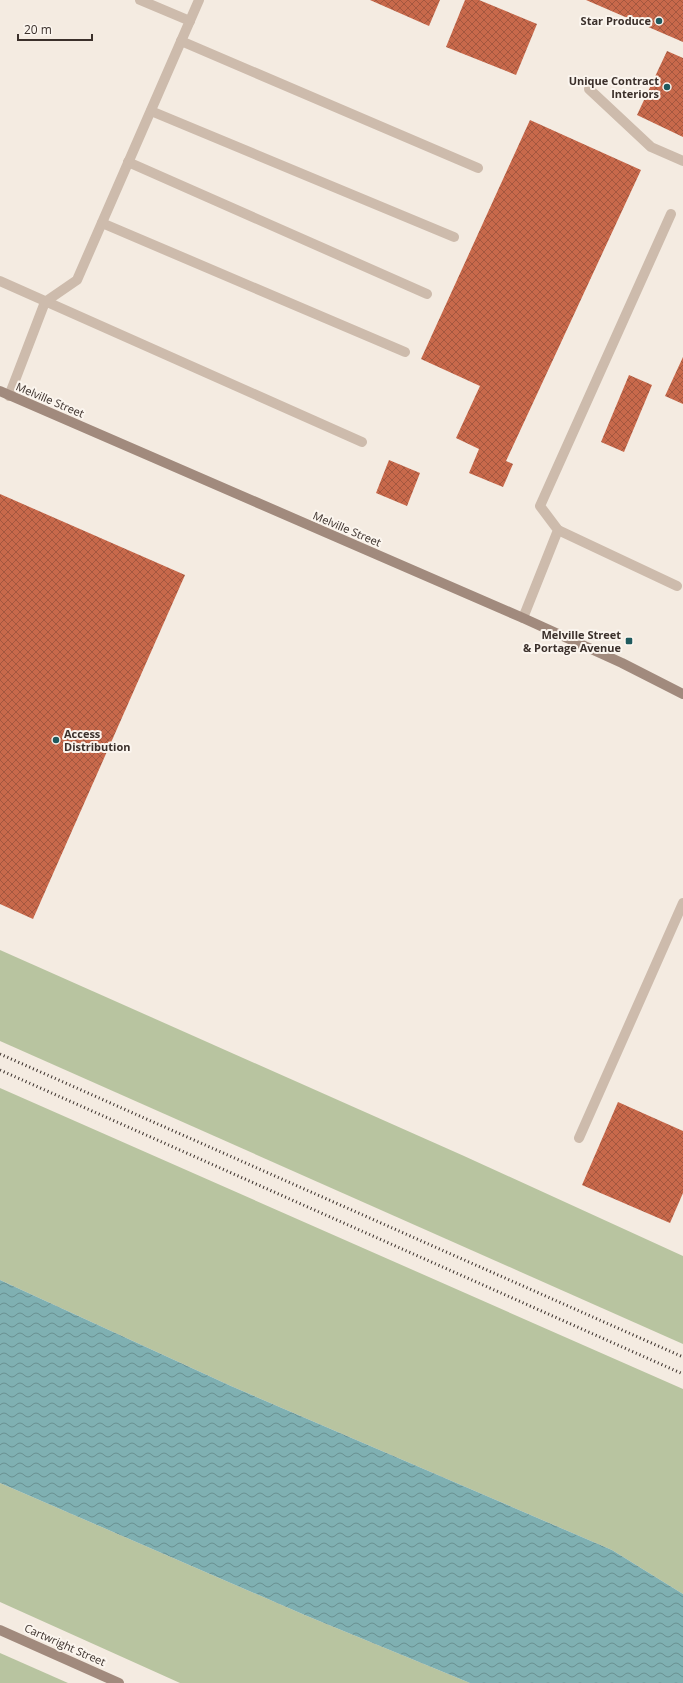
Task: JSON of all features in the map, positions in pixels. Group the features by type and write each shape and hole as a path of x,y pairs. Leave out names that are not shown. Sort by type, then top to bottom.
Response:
{"street":[{"name":"Melville Street","path":"4,394 523,618 622,663 683,694"},
{"name":"Cartwright Street","path":"0,1630 119,1683"}],"lane":[{"path":"140,0 190,21"},
{"path":"4,394 45,302 77,280 199,0"},
{"path":"181,41 478,168"},
{"path":"589,90 651,147 683,161"},
{"path":"151,111 454,237"},
{"path":"128,162 427,294"},
{"path":"671,214 540,506 558,530 677,586"},
{"path":"102,223 405,352"},
{"path":"0,281 362,442"},
{"path":"523,618 558,530"},
{"path":"580,1138 683,903"}],"green space":[{"path":"0,950 464,1156 683,1256 683,1344 0,1041"},
{"path":"0,1088 683,1389 683,1594 612,1550 231,1386 0,1280"},
{"path":"0,1483 307,1616 470,1683 180,1683 0,1602"},
{"path":"0,1653 68,1683 0,1683"}],"water":[{"path":"0,1280 231,1386 612,1550 683,1594 683,1683 470,1683 307,1616 0,1483"}],"building":[{"path":"370,0 440,0 429,26"},
{"path":"465,0 479,0 537,24 516,75 446,47"},
{"name":"Star Produce","path":"586,0 683,0 683,42"},
{"name":"Unique Contract Interiors","path":"667,51 683,58 683,137 637,115"},
{"path":"530,120 641,170 506,461 513,464 503,487 469,473 479,449 456,438 480,386 421,359"},
{"path":"683,357 683,404 665,396"},
{"path":"629,375 652,385 624,452 601,442"},
{"path":"389,460 420,473 407,506 376,493"},
{"name":"Access Distribution","path":"0,494 185,575 33,919 0,904"},
{"path":"618,1102 683,1131 683,1193 670,1223 582,1185"}],"railway":[{"path":"0,1054 683,1357"},
{"path":"0,1070 683,1374"}],"place":[{"name":"Star Produce","path":"659,21"},
{"name":"Unique Contract Interiors","path":"667,87"},
{"name":"Melville Street & Portage Avenue","path":"629,641"},
{"name":"Access Distribution","path":"56,740"}]}
